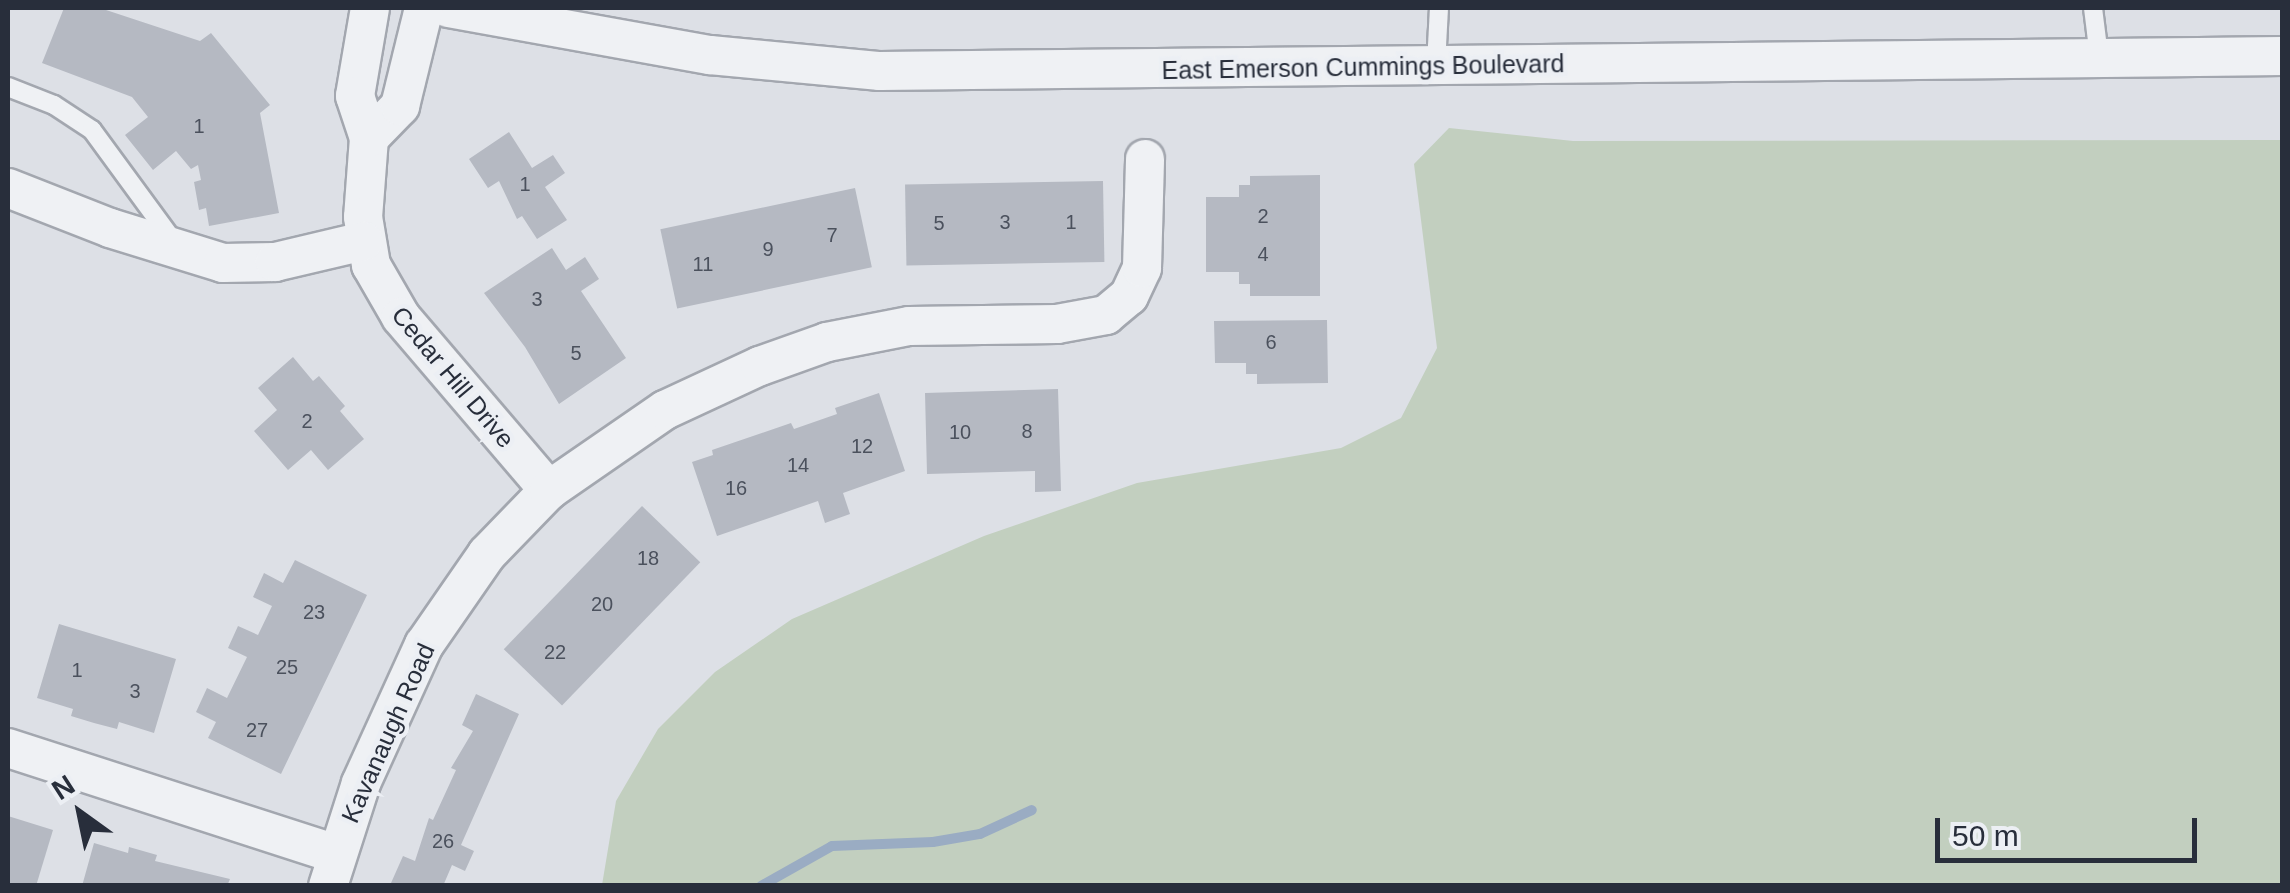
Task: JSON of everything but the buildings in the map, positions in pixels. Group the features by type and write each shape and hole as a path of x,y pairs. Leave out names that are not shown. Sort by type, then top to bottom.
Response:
{"street":[{"name":"Cedar Hill Drive","path":"370,8 356,96 369,138 364,241 379,284 401,318 548,490"},
{"path":"369,138 400,106 424,8"},
{"name":"East Emerson Cummings Boulevard","path":"448,8 710,55 880,71 2282,56"},
{"name":"Kavanaugh Road","path":"332,870 361,783 424,645 487,554 548,490 665,410 760,366 827,342 909,326 1057,324 1106,315 1130,296 1142,268 1145,158"},
{"path":"8,188 179,252 248,265 364,241"},
{"path":"8,748 332,870"}],"lane":[{"path":"1436,65 1439,8"},
{"path":"2094,8 2099,56"},
{"path":"8,87 54,105 92,130 179,252"}],"green space":[{"path":"1449,128 1573,141 2282,140 2282,885 602,885 616,801 658,729 715,672 792,619 984,536 1137,483 1341,448 1401,418 1437,348 1414,164"}],"waterway":[{"path":"761,886 832,846 933,842 980,834 1032,810"}]}
